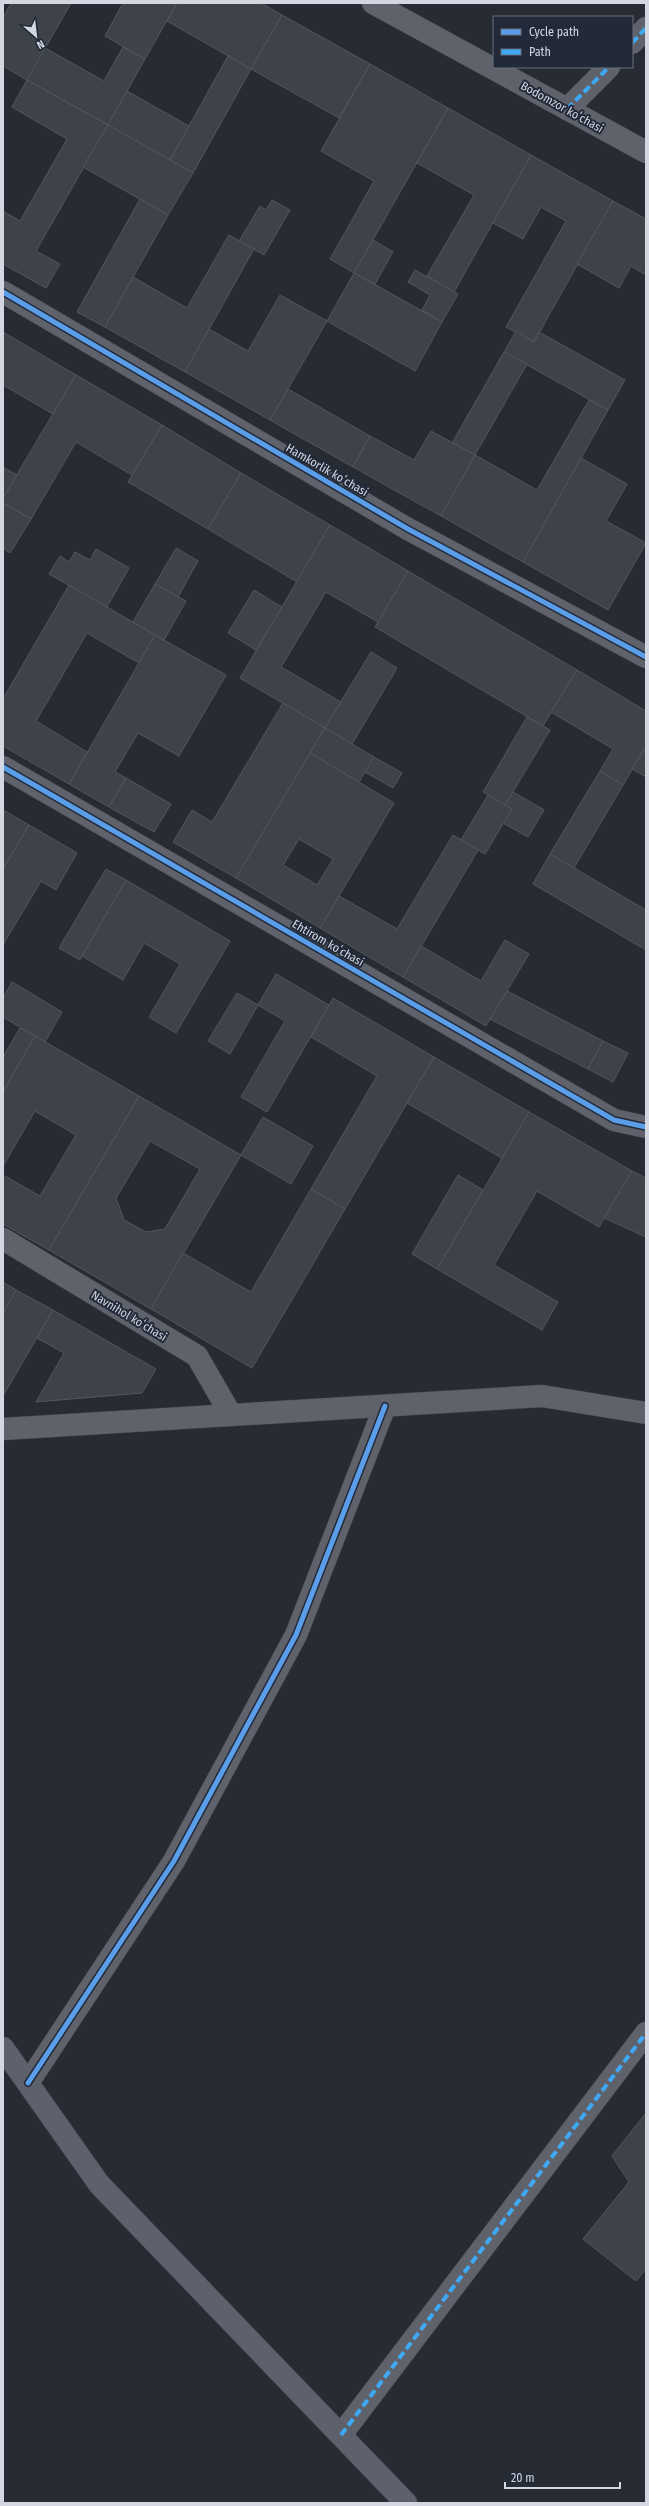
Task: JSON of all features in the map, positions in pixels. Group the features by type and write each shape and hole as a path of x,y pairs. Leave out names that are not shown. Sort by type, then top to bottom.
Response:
{"main road":[{"path":"3,2048 99,2184 406,2503"}],"street":[{"name":"Bodomzor koʻchasi","path":"373,3 646,152"},
{"path":"633,42 646,28"},
{"path":"567,109 607,68"},
{"name":"Hamkorlik koʻchasi","path":"3,292 408,529 646,657"},
{"name":"Ehtirom koʻchasi","path":"3,767 614,1120 646,1127"},
{"name":"Navnihol koʻchasi","path":"3,1239 197,1356 231,1415"},
{"path":"3,1429 542,1396 646,1412"},
{"path":"28,2083 174,1861 296,1635 385,1406"},
{"path":"341,2435 646,2033"}],"building":[{"path":"11,3 71,3 27,80 3,66 3,18"},
{"path":"123,3 177,3 145,59 105,36"},
{"path":"177,3 261,3 282,15 251,69 167,21"},
{"path":"282,15 370,64 339,118 251,69"},
{"path":"123,47 145,59 108,125 27,80 45,48 104,81"},
{"path":"228,56 251,69 193,173 170,160"},
{"path":"370,64 448,108 354,273 330,259 374,181 321,151"},
{"path":"27,80 108,125 36,251 60,264 46,288 3,264 3,211 20,221 67,139 12,107"},
{"path":"127,91 189,126 170,160 108,125"},
{"path":"448,108 531,155 454,292 427,276 474,195 417,163"},
{"path":"108,125 193,173 168,215 83,167"},
{"path":"531,155 613,201 534,342 506,327 566,221 541,207 523,239 493,223"},
{"path":"140,199 168,215 105,327 77,312"},
{"path":"272,200 290,210 264,255 239,241 260,206 266,210"},
{"path":"613,201 646,219 646,275 631,266 619,288 577,264"},
{"path":"229,235 254,249 185,372 105,327 133,277 187,308"},
{"path":"373,240 393,252 375,284 354,273"},
{"path":"415,270 458,294 442,322 422,310 430,295 408,282"},
{"path":"354,273 442,322 415,371 327,321"},
{"path":"280,295 327,321 270,420 185,372 209,329 248,351"},
{"path":"516,331 534,342 539,332 625,380 608,410 504,352"},
{"path":"3,332 76,375 53,414 3,385"},
{"path":"504,352 527,364 475,455 452,443"},
{"path":"76,375 162,425 132,475 76,442 31,519 3,503 3,498"},
{"path":"288,389 370,436 353,467 270,420"},
{"path":"589,400 608,410 523,562 441,516 475,455 537,490"},
{"path":"162,425 241,473 208,529 128,482"},
{"path":"431,431 475,455 441,516 353,467 370,436 414,460"},
{"path":"581,458 627,484 606,521 646,543 608,610 523,562"},
{"path":"3,467 17,475 3,498"},
{"path":"241,473 330,525 297,582 208,529"},
{"path":"3,503 31,519 10,553 3,548"},
{"path":"330,525 408,571 378,622 326,592 281,667 341,702 325,728 240,678"},
{"path":"176,548 198,561 178,597 155,584"},
{"path":"96,549 129,568 107,607 49,574 60,556 69,562 75,552 90,560"},
{"path":"408,571 577,670 543,726 375,627"},
{"path":"155,584 186,601 164,640 133,622"},
{"path":"69,585 155,635 139,663 87,633 36,721 87,752 69,784 3,746 3,699"},
{"path":"254,590 282,607 256,650 228,633"},
{"path":"155,635 226,675 179,756 138,733 115,772 126,778 109,807 69,784"},
{"path":"371,652 397,668 352,744 325,728"},
{"path":"577,670 646,711 646,746 623,785 600,771 613,749 551,712"},
{"path":"283,703 325,728 236,878 173,842 192,810 212,822"},
{"path":"527,717 550,730 505,805 483,792"},
{"path":"325,728 374,757 359,782 310,753"},
{"path":"646,746 646,777 632,769"},
{"path":"310,753 394,803 320,928 236,878","holes":["299,839 333,859 317,885 283,865"]},
{"path":"374,757 402,773 393,788 365,772"},
{"path":"600,771 623,785 574,868 550,854"},
{"path":"126,778 171,804 154,832 109,807"},
{"path":"513,792 544,810 528,837 503,823 512,809 505,805"},
{"path":"488,795 512,809 485,854 461,840"},
{"path":"5,811 29,825 3,869 3,814"},
{"path":"29,825 77,853 56,890 41,881 3,945 3,869"},
{"path":"453,835 478,850 403,977 320,928 339,896 397,929"},
{"path":"550,854 646,910 646,950 533,884"},
{"path":"106,869 126,880 80,960 59,948"},
{"path":"126,880 230,941 176,1033 149,1017 180,964 144,943 123,980 82,956"},
{"path":"505,940 529,954 486,1026 403,977 421,946 481,981"},
{"path":"276,974 329,1005 267,1112 241,1097 285,1021 258,1005"},
{"path":"12,982 62,1012 45,1042 3,1017 3,998"},
{"path":"507,991 603,1041 588,1069 490,1019"},
{"path":"237,993 258,1005 230,1054 208,1041"},
{"path":"333,998 434,1057 345,1209 311,1189 377,1076 311,1037"},
{"path":"20,1028 35,1036 3,1092 3,1057"},
{"path":"35,1036 139,1096 49,1250 3,1224 3,1175 40,1196 76,1135 35,1111 3,1166 3,1092"},
{"path":"603,1041 628,1053 613,1082 588,1069"},
{"path":"434,1057 529,1112 502,1158 407,1103"},
{"path":"139,1096 241,1155 151,1309 49,1250","holes":["150,1141 200,1169 165,1229 146,1232 124,1220 116,1198"]},
{"path":"529,1112 632,1171 599,1227 537,1191 494,1265 558,1302 542,1330 437,1269"},
{"path":"263,1117 313,1146 291,1184 241,1155"},
{"path":"632,1171 646,1178 646,1237 604,1218"},
{"path":"458,1175 483,1190 437,1269 412,1254"},
{"path":"311,1189 345,1209 252,1368 151,1309 183,1253 251,1292"},
{"path":"3,1282 16,1290 3,1313"},
{"path":"16,1290 53,1310 3,1396 3,1313"},
{"path":"53,1310 156,1369 142,1393 36,1402 64,1353 37,1338"},
{"path":"646,2113 646,2269 636,2281 583,2239 629,2182 612,2156"}],"marked path":[{"path":"633,42 646,28"},
{"path":"567,109 608,68"},
{"path":"341,2435 646,2033"}],"cycle path":[{"path":"3,292 408,529 646,657"},
{"path":"3,767 614,1120 646,1127"},
{"path":"28,2083 174,1861 296,1635 385,1406"}]}
